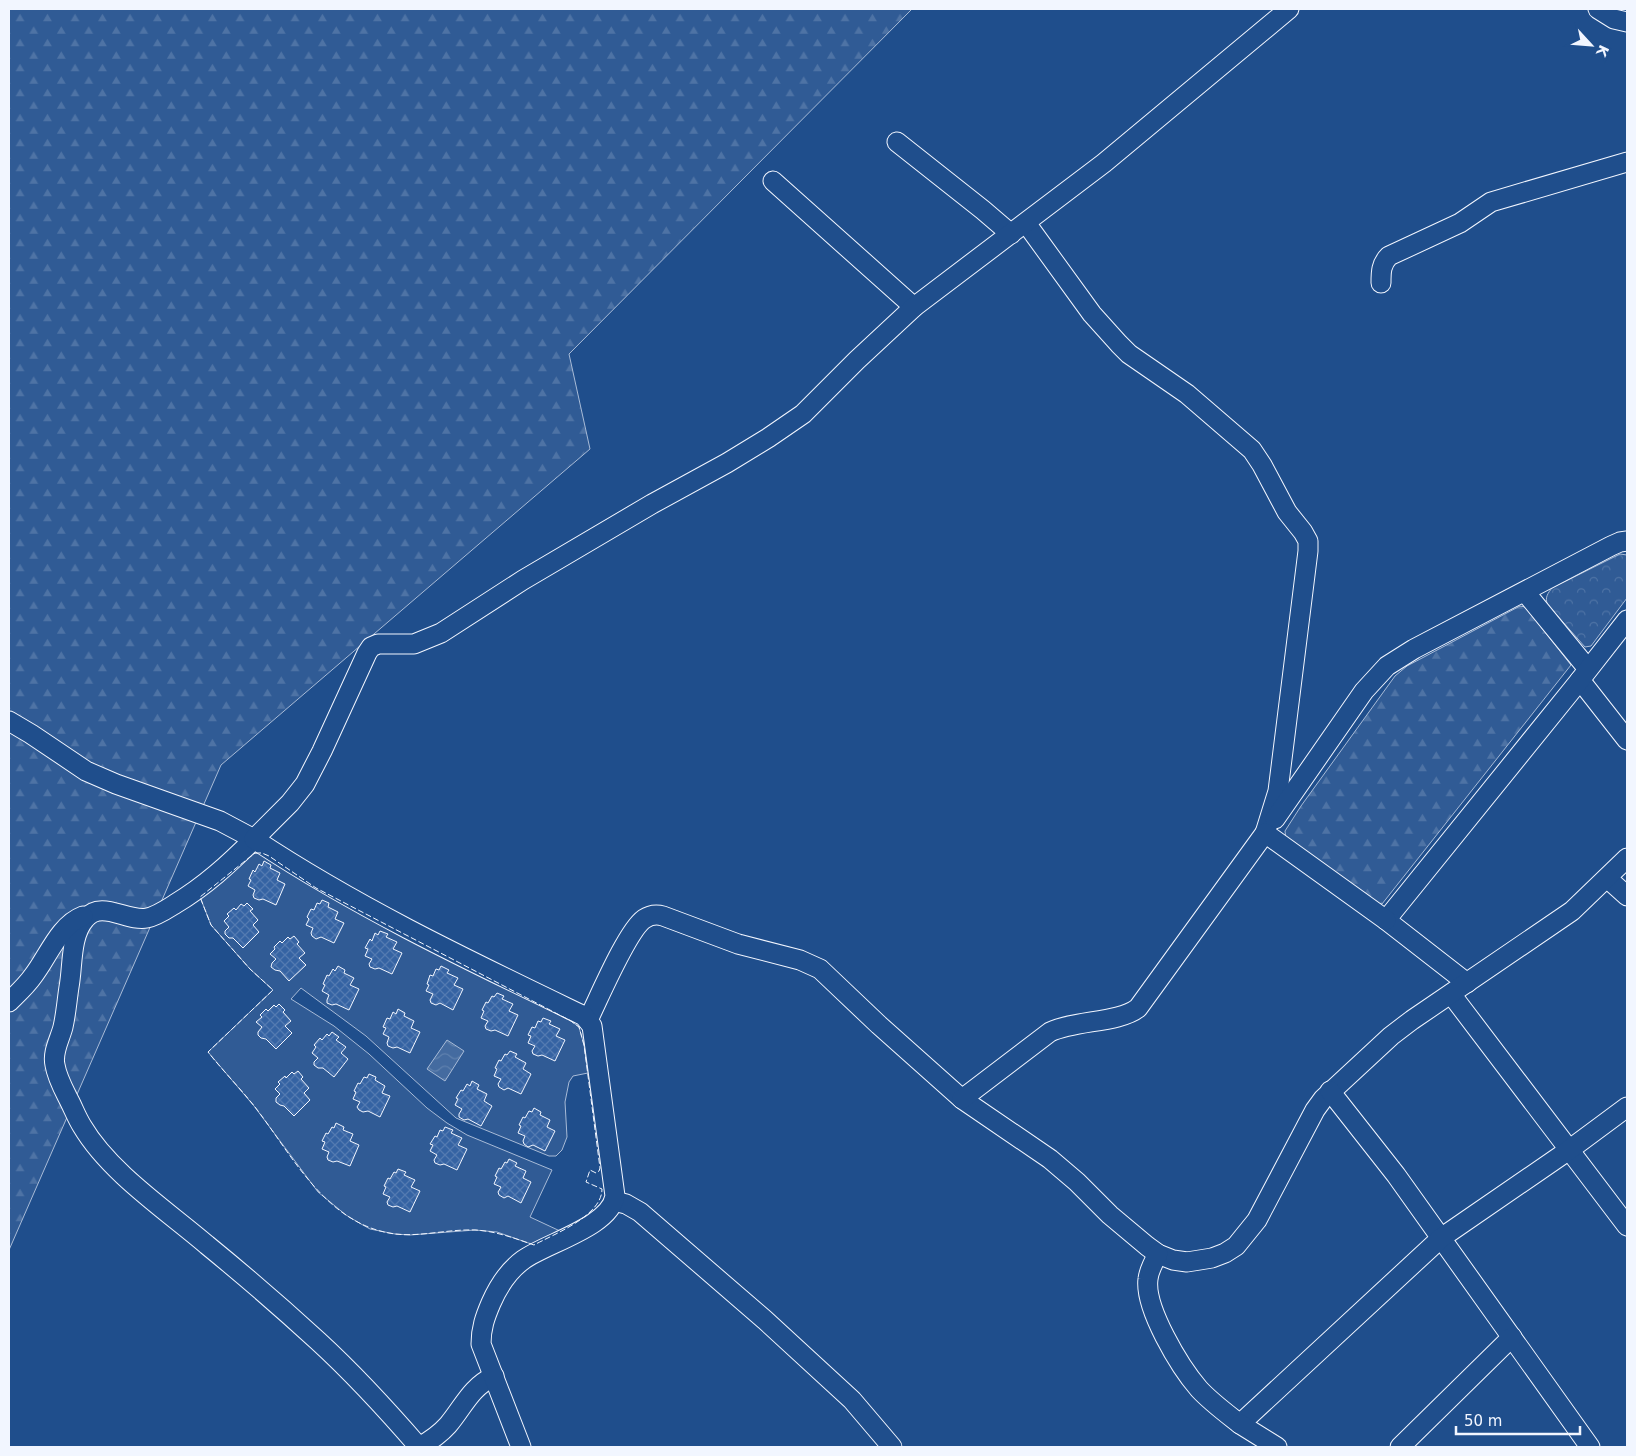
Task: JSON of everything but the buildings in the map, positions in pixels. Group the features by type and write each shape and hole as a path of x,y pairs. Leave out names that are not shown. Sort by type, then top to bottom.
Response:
{"street":[{"path":"9,1002 32,977 66,928 76,919 98,910 111,911 122,916 134,918 148,918 165,911 198,890 218,874 254,839 290,803 305,784 322,751 366,652 371,647 378,644 414,644 441,633 523,580 768,438 803,414 914,307 1104,163 1289,9"},
{"path":"1598,9 1614,19 1627,22"},
{"path":"897,142 1011,234"},
{"path":"1381,283 1380,272 1384,261 1389,256 1460,223 1491,202 1627,162"},
{"path":"773,181 914,307"},
{"path":"1026,223 1092,314 1119,344 1187,394 1252,450 1262,465 1286,512 1308,541 1278,791 1265,833"},
{"path":"962,1099 1050,1032 1063,1027 1126,1015 1138,1008 1265,833 1364,691 1387,666 1414,649 1611,546 1627,541"},
{"path":"1524,592 1584,674 1627,740"},
{"path":"1386,920 1627,620"},
{"path":"9,721 86,771 116,784 220,821 254,839 332,888 478,965 584,1016 588,1020 592,1026 597,1057 615,1196 614,1201 604,1214 588,1227 536,1251 522,1260 502,1284 484,1318 481,1331 481,1344 521,1447"},
{"path":"1265,833 1386,920 1467,983"},
{"path":"588,1020 636,927 645,918 659,915 738,944 800,960 820,969 962,1099 1050,1159 1117,1221 1158,1254 1173,1260 1187,1262 1212,1258 1236,1246 1257,1220 1315,1110 1330,1091 1391,1036 1572,911 1627,858"},
{"path":"1607,878 1627,896"},
{"path":"89,914 82,921 77,933 63,1027 55,1050 54,1062 57,1075 82,1127 108,1160 126,1179 229,1263 318,1341 376,1398 419,1447 432,1440 448,1425 478,1386 494,1376"},
{"path":"1451,994 1627,1226"},
{"path":"1330,1091 1396,1175 1590,1447"},
{"path":"1240,1424 1441,1238 1569,1150 1627,1107"},
{"path":"614,1201 626,1204 640,1212 765,1320 852,1400 892,1447"},
{"path":"1158,1254 1148,1278 1149,1296 1156,1316 1176,1356 1199,1388 1212,1402 1240,1424 1278,1447"},
{"path":"1400,1447 1512,1337"}],"shaded area":[{"path":"255,853 262,853 316,888 571,1021 579,1027 588,1073 573,1076 569,1082 565,1102 567,1137 562,1150 556,1156 549,1156 456,1118 366,1036 301,988 291,999 334,1026 369,1054 427,1108 447,1123 467,1135 552,1170 530,1217 560,1231 534,1245 497,1232 475,1230 410,1235 395,1234 370,1229 346,1215 318,1192 254,1106 208,1052 273,990 250,969 211,925 200,897"}],"green space":[{"path":"9,9 912,9 569,354 590,449 221,765 9,1250"},
{"path":"1620,554 1627,555 1627,598 1591,646 1585,647 1547,604 1547,595 1552,588"},
{"path":"1520,606 1525,607 1571,665 1382,904 1376,903 1286,840 1285,831 1301,806 1395,676 1407,666"}],"water":[{"path":"447,1040 464,1051 445,1081 427,1069"}],"fence":[{"path":"255,853 269,856 316,888 571,1021 579,1027 584,1045 600,1168 596,1173 590,1170 586,1182 602,1189 600,1199 586,1216 564,1230 534,1245 497,1233 475,1230 395,1234 371,1228 349,1217 330,1203 313,1186 255,1107 208,1052 273,990 250,969 211,925 200,897 255,853"}]}
